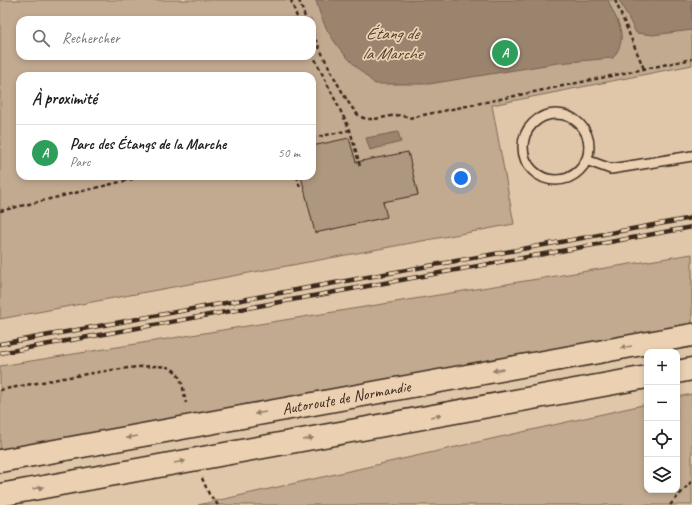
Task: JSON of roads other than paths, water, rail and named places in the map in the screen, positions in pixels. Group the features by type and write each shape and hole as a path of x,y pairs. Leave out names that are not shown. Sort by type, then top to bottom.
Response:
{"highway":[{"name":"Autoroute de Normandie","path":"0,461 692,335"},
{"path":"680,371 692,369"},
{"name":"Autoroute de Normandie","path":"0,495 644,378"}],"lane":[{"path":"553,114 570,117 577,121 587,135 589,144 586,160 575,173 567,177 559,179 542,176 535,172 525,158 523,145 526,133 537,120 545,116 553,114"},
{"path":"586,160 611,169 692,156"}],"water":[{"name":"Étang de la Marche","path":"316,0 608,0 618,22 621,42 613,58 558,63 429,84 375,84 355,66 338,47 325,26"},
{"path":"619,0 692,0 692,30 653,35 636,33"},
{"path":"398,132 401,142 370,150 366,138"}],"railway":[{"path":"0,344 692,218"},
{"path":"0,353 692,227"}],"place":[{"name":"Parc des Étangs de la Marche","path":"505,53"}]}
